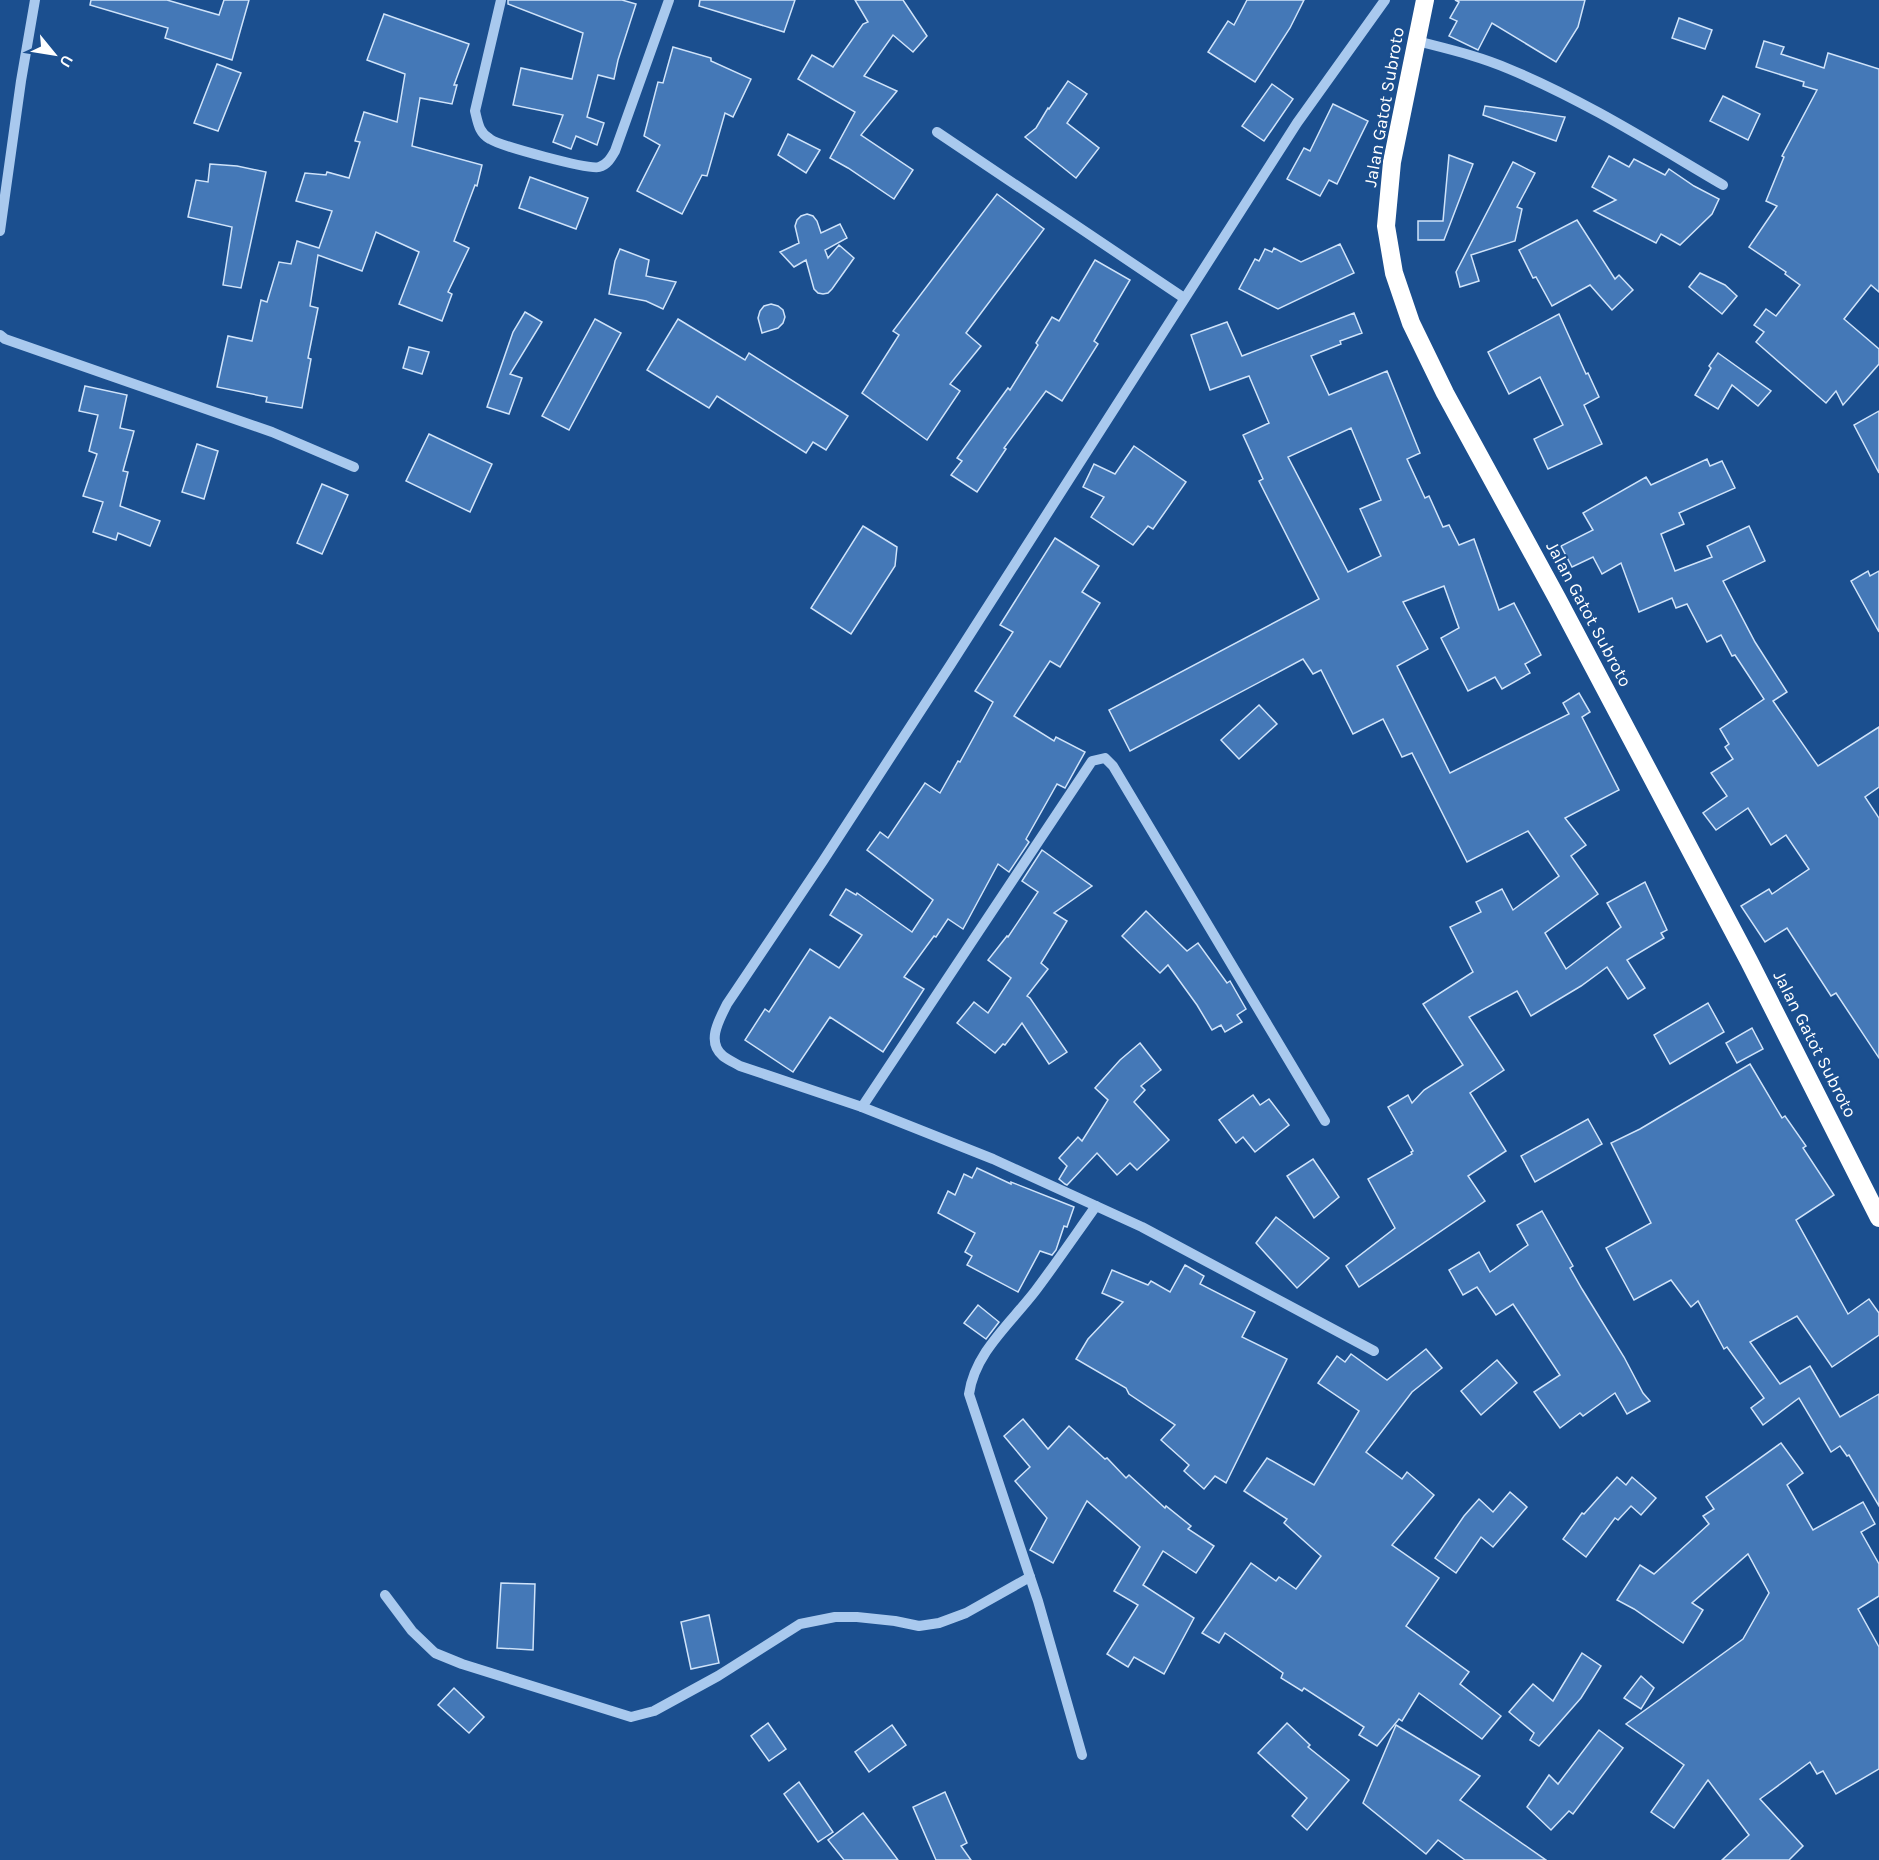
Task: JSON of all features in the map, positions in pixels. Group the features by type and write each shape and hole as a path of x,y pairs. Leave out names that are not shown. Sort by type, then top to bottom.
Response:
{"highway":[{"name":"Jalan Gatot Subroto","path":"1425,0 1392,162 1386,226 1394,273 1411,324 1445,393 1557,598 1749,961 1879,1218"}],"street":[{"path":"0,231 35,0"},
{"path":"501,0 475,111 479,129 490,140 574,165 598,168 608,162 615,152 669,0"},
{"path":"1374,1352 1142,1227 993,1159 862,1107 740,1066 722,1055 715,1043 715,1028 727,1004 881,772 1297,123 1385,0"},
{"path":"1417,41 1463,52 1563,93 1723,185"},
{"path":"937,132 1184,298"},
{"path":"0,335 5,339 272,432 354,467"},
{"path":"862,1107 1092,760 1105,758 1113,766 1325,1121"},
{"path":"1082,1755 1030,1577 969,1394 971,1380 982,1356 1035,1290 1096,1206"},
{"path":"385,1595 412,1631 435,1653 462,1664 631,1717 654,1711 718,1676 801,1624 835,1617 895,1621 919,1626 939,1623 966,1613 1030,1577"}],"building":[{"path":"91,0 167,0 219,15 224,0 249,0 232,60 165,38 168,28 90,5"},
{"path":"508,0 622,0 636,4 614,79 598,75 587,117 604,123 597,145 576,136 571,149 553,142 563,115 513,105 521,68 572,79 583,33 508,4"},
{"path":"700,0 795,0 784,32 699,6"},
{"path":"855,0 903,0 927,36 913,52 893,35 864,76 897,91 861,135 913,170 894,199 830,158 855,112 798,79 812,55 833,67 863,24 868,22"},
{"path":"1247,0 1304,0 1290,28 1255,82 1208,52 1228,21 1234,25"},
{"path":"1455,0 1585,0 1578,27 1556,62 1492,23 1478,50 1449,36 1457,21 1450,18 1459,2"},
{"path":"384,14 469,44 454,85 457,85 452,104 420,98 412,146 482,165 477,186 475,185 454,241 469,248 448,292 452,294 442,321 399,304 419,252 376,232 362,271 318,255 310,306 318,308 308,358 311,359 302,408 266,402 267,397 217,387 228,336 252,341 261,300 267,302 279,262 291,264 297,241 319,248 332,211 296,201 305,173 326,175 327,172 349,178 360,142 355,141 364,112 397,122 405,74 367,60"},
{"path":"1679,18 1712,30 1705,49 1672,38"},
{"path":"1764,41 1784,47 1781,54 1824,68 1828,53 1879,69 1879,292 1871,285 1844,319 1879,349 1879,364 1843,405 1836,391 1826,403 1756,342 1764,332 1754,325 1766,309 1776,316 1800,285 1785,274 1786,272 1749,247 1777,206 1766,201 1784,157 1782,156 1817,90 1803,86 1804,82 1756,67"},
{"path":"673,47 711,58 711,61 751,79 733,117 725,113 707,176 702,175 682,214 637,191 660,145 644,136 658,82 663,83"},
{"path":"217,64 241,73 218,131 194,123"},
{"path":"1068,81 1087,94 1067,123 1099,148 1076,178 1025,137 1036,128"},
{"path":"1272,84 1293,99 1264,141 1242,126"},
{"path":"1723,96 1760,114 1748,140 1710,121"},
{"path":"1333,104 1368,121 1337,184 1329,180 1320,196 1287,179 1304,148 1310,151"},
{"path":"1485,106 1565,117 1556,141 1483,115"},
{"path":"788,134 820,150 806,173 778,155"},
{"path":"1449,155 1473,164 1444,240 1418,240 1418,221 1443,221"},
{"path":"1609,156 1629,167 1634,159 1665,175 1669,169 1719,199 1712,214 1680,245 1661,234 1656,243 1594,211 1616,200 1592,187"},
{"path":"1513,162 1535,173 1517,207 1522,209 1515,241 1471,255 1479,281 1460,287 1456,272"},
{"path":"210,164 237,166 266,172 241,288 223,285 232,227 188,217 196,180 208,182"},
{"path":"530,177 588,198 576,229 519,208"},
{"path":"997,194 1044,229 966,333 981,346 950,384 960,391 927,440 862,393 899,335 893,331"},
{"path":"807,214 813,216 817,221 821,233 840,224 847,238 825,250 828,258 839,245 854,258 828,293 818,293 814,289 806,260 794,267 780,252 799,243 795,226 801,216"},
{"path":"1577,220 1615,279 1619,275 1633,290 1612,310 1590,285 1552,306 1536,277 1533,278 1519,250"},
{"path":"1340,244 1354,273 1278,309 1239,289 1255,259 1259,261 1265,249 1272,252 1274,248 1301,262"},
{"path":"620,249 649,260 646,276 676,282 663,309 646,301 609,294 615,261"},
{"path":"1095,260 1130,280 1094,341 1098,344 1062,401 1046,391 1004,448 1006,449 977,492 951,475 962,461 957,458 1008,388 1010,390 1038,345 1036,343 1052,317 1059,321"},
{"path":"1700,273 1725,285 1737,296 1722,314 1689,287"},
{"path":"771,304 783,310 785,317 778,328 762,333 758,318 760,311 764,306"},
{"path":"525,312 542,322 510,374 522,378 509,414 487,407 513,332"},
{"path":"1354,313 1362,333 1311,356 1329,395 1387,371 1420,453 1407,459 1425,498 1429,496 1443,527 1449,525 1459,545 1474,539 1499,610 1514,603 1541,655 1525,664 1530,673 1502,689 1495,677 1468,691 1441,638 1459,628 1444,586 1403,602 1428,649 1397,666 1450,773 1569,714 1563,703 1579,693 1590,712 1582,717 1619,790 1565,818 1586,845 1571,856 1598,894 1545,933 1566,969 1621,927 1607,903 1645,882 1667,930 1661,933 1664,938 1627,960 1645,988 1628,999 1607,967 1581,986 1531,1016 1517,991 1469,1017 1504,1070 1470,1093 1506,1151 1468,1176 1485,1201 1359,1287 1346,1266 1395,1228 1368,1179 1412,1154 1413,1151 1388,1107 1408,1095 1412,1103 1424,1090 1463,1065 1423,1004 1473,972 1450,927 1481,912 1476,902 1502,889 1513,910 1559,876 1528,831 1467,862 1412,753 1402,757 1383,719 1353,734 1321,670 1313,674 1303,659 1130,751 1109,710 1319,599 1259,481 1263,479 1243,435 1269,423 1249,376 1210,390 1191,335 1227,322 1242,356","holes":["1351,428 1381,500 1360,509 1381,556 1348,572 1288,457"]},
{"path":"1559,314 1599,397 1584,405 1602,444 1548,469 1534,439 1563,425 1540,377 1509,394 1488,352"},
{"path":"595,319 621,333 569,430 542,416"},
{"path":"678,319 745,360 749,353 848,416 826,450 813,442 806,453 717,396 709,408 647,370"},
{"path":"409,347 429,352 422,374 403,368"},
{"path":"1718,353 1771,391 1758,406 1732,385 1718,409 1695,395"},
{"path":"85,386 127,395 120,428 134,431 123,471 128,472 120,506 160,521 150,546 118,533 116,540 93,532 103,502 83,496 97,454 89,451 98,415 79,411"},
{"path":"1879,411 1879,473 1854,425"},
{"path":"429,434 492,464 470,512 406,481"},
{"path":"197,444 218,451 204,499 182,492"},
{"path":"1134,446 1186,482 1153,529 1148,526 1133,545 1091,517 1104,497 1083,487 1094,464 1115,474"},
{"path":"1707,459 1710,466 1722,461 1735,488 1679,513 1684,524 1661,534 1675,571 1712,557 1707,546 1749,526 1765,561 1723,581 1755,642 1787,692 1773,701 1818,766 1879,727 1879,787 1865,797 1879,818 1879,1058 1836,993 1831,996 1787,928 1765,942 1741,906 1769,889 1772,894 1809,869 1786,835 1771,845 1748,808 1716,830 1703,813 1727,796 1711,773 1733,759 1725,747 1729,744 1720,729 1764,699 1735,655 1732,656 1721,635 1707,642 1687,604 1676,608 1672,598 1639,612 1621,563 1602,574 1593,557 1572,567 1561,546 1593,530 1583,513 1646,477 1651,485"},
{"path":"322,484 348,495 322,554 297,543"},
{"path":"863,526 897,547 895,566 851,634 811,608"},
{"path":"1055,538 1099,566 1082,592 1100,603 1060,667 1050,661 1014,716 1054,741 1056,737 1085,752 1065,788 1057,784 1026,839 1029,842 1009,872 998,864 963,929 948,919 904,977 924,989 883,1052 830,1017 793,1072 745,1040 765,1009 769,1012 810,949 839,968 862,935 830,915 846,889 856,895 857,893 912,932 933,900 867,850 880,832 888,838 925,783 940,793 958,761 960,762 993,702 975,691 1013,632 1000,625"},
{"path":"1868,571 1870,576 1879,571 1879,632 1851,581"},
{"path":"1259,705 1277,724 1239,759 1221,740"},
{"path":"1042,850 1092,886 1054,913 1067,921 1041,963 1048,969 1027,996 1067,1052 1049,1064 1022,1023 1005,1045 1003,1044 995,1053 957,1023 974,1002 988,1013 1011,978 988,960 1008,937 1038,892 1022,881"},
{"path":"1146,911 1187,951 1198,943 1227,983 1230,981 1246,1009 1237,1015 1242,1022 1225,1032 1221,1025 1212,1030 1168,965 1160,973 1122,936"},
{"path":"1708,1003 1724,1032 1670,1064 1654,1035"},
{"path":"1752,1028 1763,1049 1737,1063 1726,1043"},
{"path":"1140,1043 1161,1070 1141,1086 1145,1090 1134,1102 1169,1140 1137,1170 1130,1163 1117,1175 1097,1153 1067,1185 1065,1184 1059,1179 1067,1166 1059,1158 1078,1137 1082,1141 1108,1100 1095,1088 1120,1060"},
{"path":"1750,1064 1782,1118 1785,1116 1806,1146 1803,1148 1834,1195 1796,1220 1848,1314 1869,1299 1879,1313 1879,1335 1832,1367 1797,1316 1750,1342 1780,1384 1810,1366 1840,1417 1879,1394 1879,1506 1849,1455 1847,1456 1840,1446 1831,1452 1799,1398 1763,1425 1751,1408 1764,1398 1727,1347 1724,1349 1698,1301 1691,1307 1671,1280 1634,1300 1606,1248 1651,1223 1611,1143 1640,1129"},
{"path":"1253,1095 1260,1105 1269,1099 1289,1125 1255,1152 1243,1137 1236,1143 1219,1120"},
{"path":"1588,1119 1602,1144 1535,1182 1521,1156"},
{"path":"1313,1159 1339,1197 1314,1218 1287,1176"},
{"path":"977,1168 1011,1184 1011,1182 1074,1207 1067,1227 1064,1226 1056,1250 1052,1255 1040,1251 1018,1292 967,1265 972,1256 965,1252 975,1233 938,1213 948,1191 955,1195 964,1174 972,1178"},
{"path":"1542,1211 1573,1266 1570,1268 1643,1393 1650,1401 1627,1414 1615,1393 1583,1416 1580,1413 1560,1428 1534,1392 1560,1375 1513,1304 1496,1315 1477,1287 1463,1295 1449,1270 1479,1252 1490,1272 1528,1245 1517,1225"},
{"path":"1276,1217 1329,1258 1297,1288 1256,1243"},
{"path":"1185,1265 1204,1276 1200,1284 1255,1312 1242,1337 1287,1359 1226,1483 1215,1476 1204,1489 1184,1471 1189,1465 1161,1440 1175,1425 1129,1394 1126,1388 1076,1359 1088,1339 1123,1302 1102,1293 1112,1270 1148,1285 1151,1281 1170,1292"},
{"path":"978,1305 999,1322 986,1339 964,1323"},
{"path":"1426,1349 1442,1368 1412,1392 1366,1452 1402,1479 1407,1472 1434,1495 1392,1545 1439,1578 1406,1626 1469,1672 1460,1684 1501,1716 1482,1739 1419,1693 1402,1721 1399,1719 1377,1746 1359,1735 1364,1727 1304,1688 1302,1691 1281,1678 1283,1673 1225,1633 1219,1643 1202,1633 1251,1563 1276,1581 1279,1577 1296,1589 1321,1556 1284,1523 1287,1519 1244,1491 1267,1458 1314,1485 1359,1411 1318,1383 1337,1356 1345,1362 1351,1354 1387,1380"},
{"path":"1497,1360 1517,1383 1481,1415 1461,1391"},
{"path":"1023,1419 1048,1449 1069,1426 1105,1459 1107,1458 1126,1478 1129,1475 1165,1508 1166,1506 1191,1526 1188,1529 1214,1546 1196,1573 1163,1551 1143,1585 1194,1618 1164,1674 1134,1657 1128,1667 1107,1654 1138,1605 1114,1591 1140,1547 1087,1501 1053,1563 1030,1550 1047,1518 1015,1481 1030,1467 1004,1436"},
{"path":"1781,1443 1803,1473 1787,1485 1813,1530 1863,1502 1875,1524 1861,1532 1879,1564 1879,1596 1858,1609 1879,1647 1879,1769 1836,1794 1823,1771 1817,1774 1810,1762 1760,1799 1803,1846 1789,1860 1722,1860 1749,1835 1708,1780 1674,1828 1651,1812 1684,1765 1626,1724 1743,1639 1769,1593 1748,1554 1692,1603 1703,1610 1683,1643 1617,1600 1640,1565 1654,1574 1709,1524 1703,1516 1714,1509 1706,1497"},
{"path":"1617,1477 1626,1485 1632,1477 1656,1498 1641,1515 1631,1506 1618,1520 1615,1518 1586,1557 1563,1539 1582,1513 1584,1514"},
{"path":"1510,1492 1527,1507 1493,1547 1481,1537 1456,1573 1435,1558 1464,1516 1479,1499 1493,1512"},
{"path":"501,1583 535,1584 533,1650 497,1648"},
{"path":"709,1615 719,1663 691,1669 681,1622"},
{"path":"1582,1653 1601,1666 1581,1698 1539,1746 1530,1740 1534,1733 1509,1712 1533,1684 1553,1701"},
{"path":"1641,1676 1654,1688 1641,1709 1624,1698"},
{"path":"454,1688 484,1717 469,1733 438,1705"},
{"path":"768,1723 786,1749 769,1761 751,1736"},
{"path":"1287,1723 1310,1745 1308,1747 1349,1780 1307,1830 1292,1816 1307,1798 1258,1753"},
{"path":"892,1725 906,1745 869,1772 855,1752"},
{"path":"1396,1725 1480,1776 1460,1800 1546,1860 1465,1860 1438,1840 1426,1854 1363,1803"},
{"path":"1599,1730 1623,1748 1573,1814 1569,1811 1551,1830 1527,1807 1549,1775 1558,1784"},
{"path":"799,1782 833,1832 818,1842 784,1794"},
{"path":"945,1792 967,1843 961,1846 971,1860 936,1860 913,1807"},
{"path":"863,1813 898,1860 844,1860 828,1840"}]}
